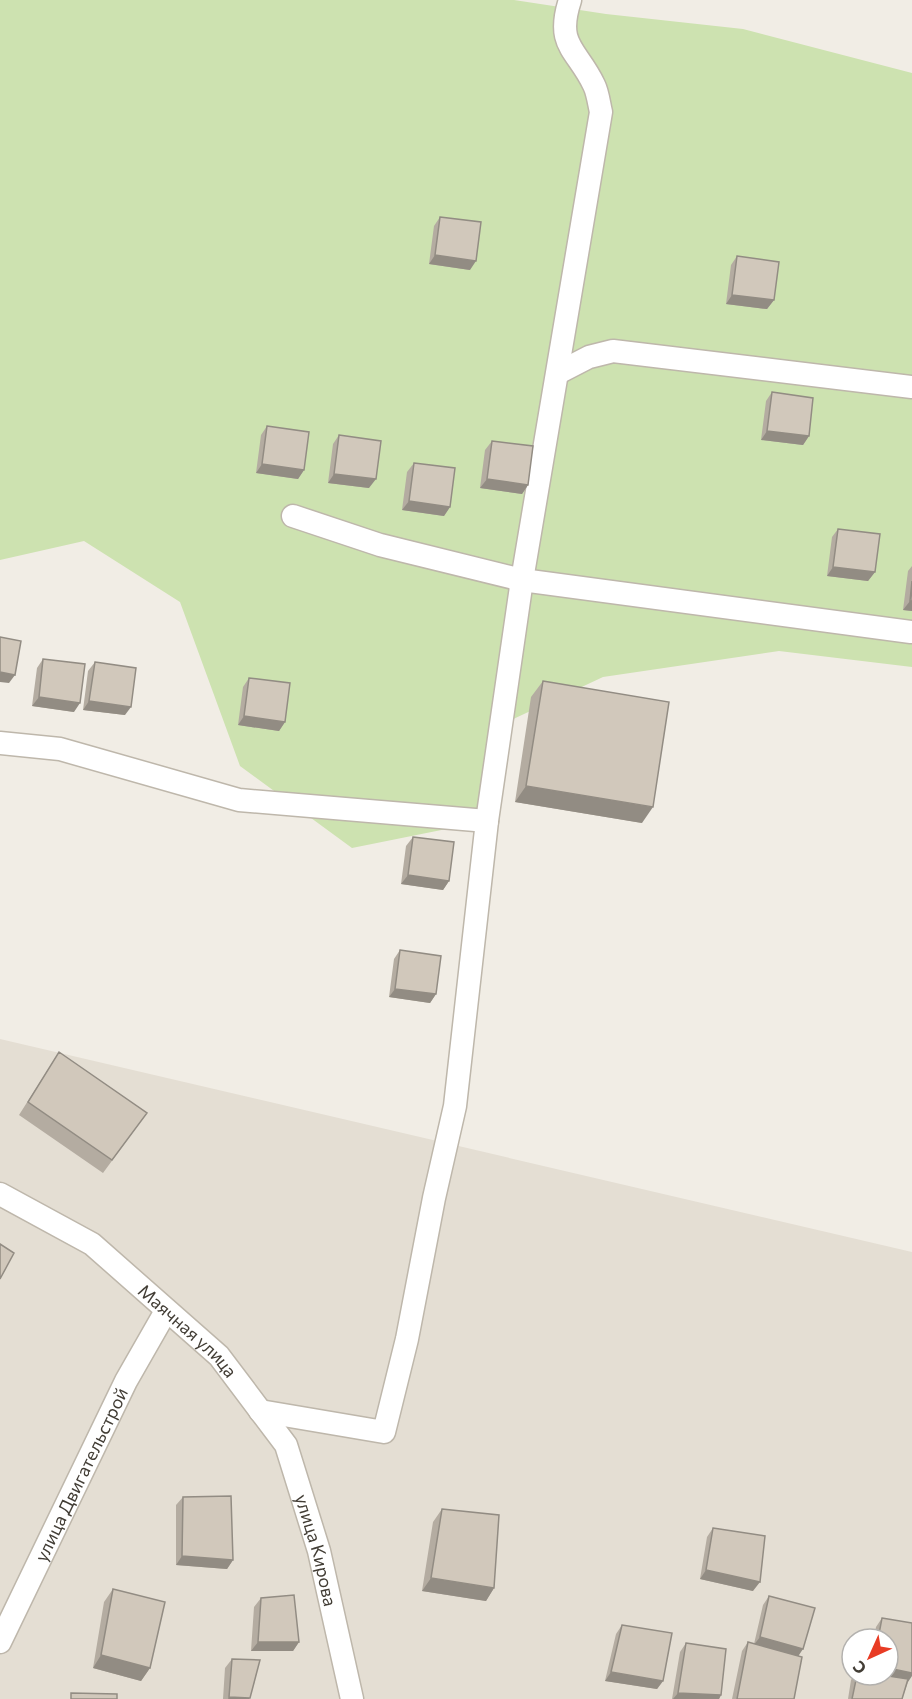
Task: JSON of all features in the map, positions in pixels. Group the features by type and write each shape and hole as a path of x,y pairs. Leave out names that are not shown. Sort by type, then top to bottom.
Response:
{"street":[{"path":"260,1411 384,1432 407,1339 434,1198 455,1106 487,821 522,579 601,112 594,86 565,39 566,14 570,0"},
{"path":"558,372 589,357 613,351 912,387"},
{"path":"293,516 380,545 522,579 910,632"},
{"path":"0,743 60,749 239,800 487,821"},
{"name":"Маячная улица","path":"0,1194 92,1244 219,1356 260,1411"},
{"name":"улица Двигательстрой","path":"0,1642 126,1381 166,1311"},
{"name":"улица Кирова","path":"260,1411 286,1445 307,1508 351,1699"}],"shaded area":[{"path":"0,1039 912,1252 912,1699 0,1699"}],"green space":[{"path":"0,0 514,0 606,14 743,29 912,73 912,667 779,651 603,677 496,727 491,820 352,848 240,766 180,602 84,541 0,560"}],"building":[{"path":"440,217 481,222 476,261 435,255"},
{"path":"737,256 779,262 774,300 732,295"},
{"path":"772,392 813,398 809,436 767,431"},
{"path":"267,426 309,432 304,470 262,464"},
{"path":"339,435 381,441 376,479 334,474"},
{"path":"492,441 533,446 528,485 487,479"},
{"path":"414,463 455,468 450,507 409,501"},
{"path":"838,529 880,534 875,572 833,567"},
{"path":"0,637 21,641 15,675 0,672"},
{"path":"43,659 85,664 80,703 39,697"},
{"path":"95,662 136,668 131,707 89,701"},
{"path":"249,678 290,683 285,722 244,716"},
{"path":"543,681 669,702 653,807 526,786"},
{"path":"413,837 454,842 449,881 408,875"},
{"path":"400,950 441,956 436,994 395,989"},
{"path":"59,1052 147,1113 112,1160 28,1102"},
{"path":"0,1244 14,1253 0,1279"},
{"path":"231,1496 233,1560 182,1556 183,1497"},
{"path":"442,1509 499,1515 494,1588 431,1578"},
{"path":"713,1528 765,1536 760,1582 706,1570"},
{"path":"113,1589 165,1602 150,1668 101,1655"},
{"path":"294,1595 299,1642 258,1642 261,1598"},
{"path":"769,1596 815,1608 803,1649 760,1637"},
{"path":"882,1618 912,1623 912,1673 900,1670 900,1627 880,1627"},
{"path":"622,1625 672,1633 663,1681 611,1672"},
{"path":"748,1642 802,1657 794,1699 737,1699"},
{"path":"686,1643 726,1649 721,1695 678,1693"},
{"path":"232,1659 260,1660 250,1698 229,1697"},
{"path":"900,1678 908,1679 902,1699 852,1699 854,1687 900,1687"},
{"path":"71,1693 117,1694 117,1699 71,1699"}]}
